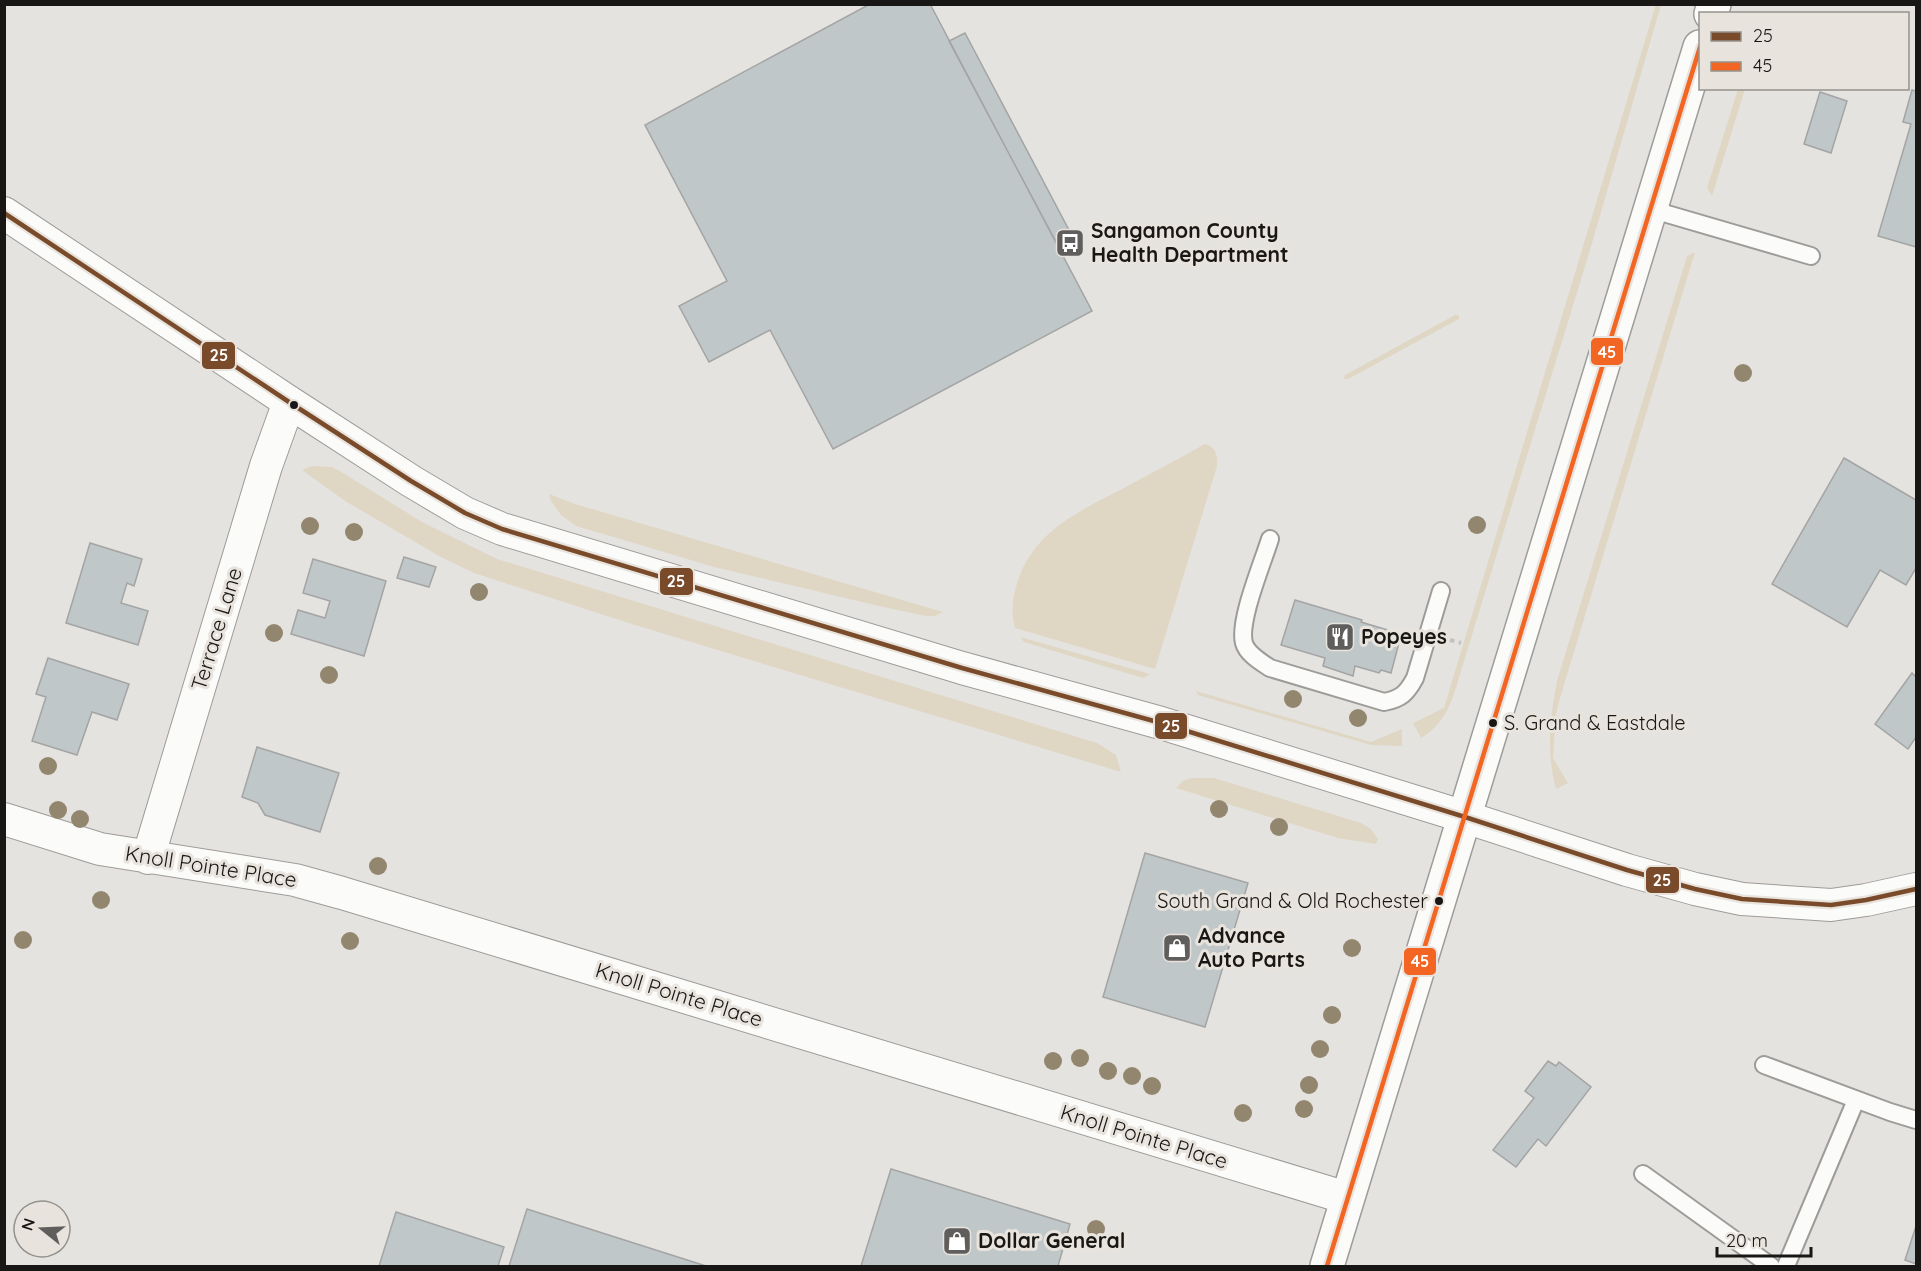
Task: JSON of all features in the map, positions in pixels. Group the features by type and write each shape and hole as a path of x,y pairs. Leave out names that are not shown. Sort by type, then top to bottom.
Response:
{"main road":[{"path":"1327,1266 1699,53"}],"street":[{"path":"4,213 289,402 465,513 502,529 951,665 1161,723 1465,817 1627,870 1695,889 1742,899 1831,905 1917,889"},
{"name":"Terrace Lane","path":"148,858 266,466 289,402"},
{"name":"Knoll Pointe Place","path":"4,819 100,849 295,880 342,893 1347,1198"}],"lane":[{"path":"1650,209 1811,256"},
{"path":"1270,539 1244,623 1244,644 1255,657 1270,668 1384,702 1398,700 1408,691 1415,678 1441,591"},
{"path":"1764,1065 1856,1100 1917,1120"},
{"path":"1786,1266 1856,1100"},
{"path":"1643,1174 1772,1266"}],"shaded area":[{"path":"1656,4 1661,5 1590,250 1455,691 1443,717 1430,732 1421,738 1413,723 1444,708"},
{"path":"1738,90 1745,90 1712,196 1707,188"},
{"path":"1695,252 1560,698 1556,714 1553,758 1568,783 1556,789 1551,762 1550,735 1557,681 1687,256"},
{"path":"1455,315 1459,315 1459,319 1348,379 1344,379 1345,375"},
{"path":"1205,444 1216,452 1217,466 1155,669 1015,628 1012,608 1016,587 1023,568 1045,538 1074,515"},
{"path":"312,466 332,467 422,522 497,559 1097,743 1116,755 1121,772 635,625 474,573 439,556 345,501 302,470"},
{"path":"549,494 575,504 943,612 935,616 926,616 879,606 714,567 576,526 561,515"},
{"path":"1020,637 1150,674 1143,678 1024,642"},
{"path":"1196,691 1371,742 1402,729 1402,746 1371,745 1198,695"},
{"path":"1191,778 1214,778 1361,823 1371,829 1378,839 1376,844 1338,838 1176,788 1183,781"}],"building":[{"path":"870,4 930,4 1092,311 833,449 770,330 709,362 679,306 727,281 645,125"},
{"path":"965,33 1070,232 1055,240 949,41"},
{"path":"1912,90 1916,91 1916,247 1878,236 1911,124 1903,122"},
{"path":"1820,92 1847,101 1831,153 1804,144"},
{"path":"1844,458 1916,500 1916,568 1906,585 1880,570 1847,627 1772,584"},
{"path":"90,543 142,559 134,586 127,583 121,603 148,611 138,645 66,623"},
{"path":"404,557 436,567 429,587 397,578"},
{"path":"313,559 386,581 364,656 291,634 298,610 325,618 330,601 303,593"},
{"path":"1295,600 1391,631 1389,636 1400,639 1391,673 1381,670 1379,673 1355,666 1353,676 1323,666 1325,658 1281,645"},
{"path":"48,658 129,684 117,720 92,712 77,755 32,741 46,697 36,694"},
{"path":"1912,673 1916,677 1916,737 1908,749 1875,724"},
{"path":"257,747 339,773 320,832 265,815 258,803 242,797"},
{"path":"1145,853 1248,883 1205,1027 1103,997"},
{"path":"1548,1061 1556,1066 1559,1062 1591,1087 1546,1146 1538,1139 1516,1167 1493,1150 1534,1098 1525,1091"},
{"path":"891,1169 1070,1224 1058,1266 861,1266"},
{"path":"527,1209 706,1266 509,1266"},
{"path":"396,1212 504,1247 498,1266 379,1266"},
{"path":"1916,1226 1916,1264 1905,1260"}],"transit line":[{"name":"45","path":"1327,1266 1699,50"},
{"name":"25","path":"4,213 411,481 465,513 502,529 962,668 1161,723 1465,817 1627,870 1695,889 1742,899 1831,905 1916,889"}],"place":[{"name":"Sangamon County Health Department","path":"1070,243"},
{"name":"Popeyes","path":"1340,637"},
{"name":"S. Grand & Eastdale","path":"1493,723"},
{"name":"South Grand & Old Rochester","path":"1439,901"},
{"name":"Advance Auto Parts","path":"1177,948"},
{"name":"Dollar General","path":"957,1241"}]}
